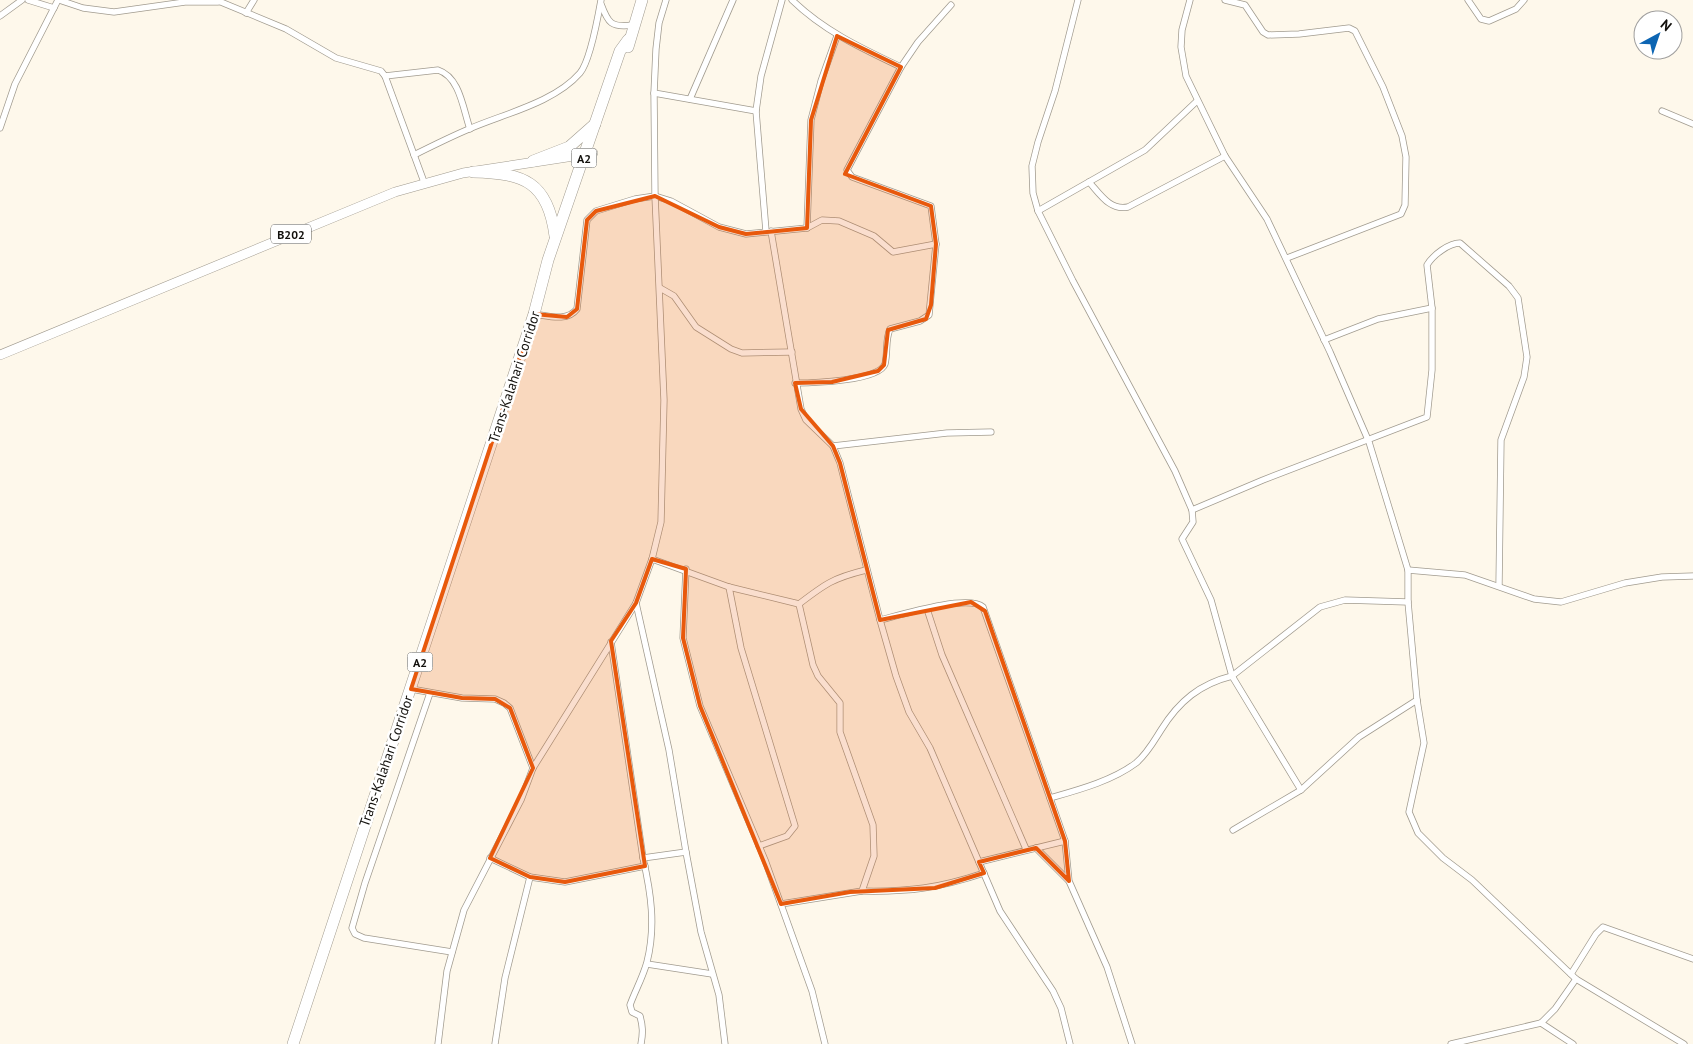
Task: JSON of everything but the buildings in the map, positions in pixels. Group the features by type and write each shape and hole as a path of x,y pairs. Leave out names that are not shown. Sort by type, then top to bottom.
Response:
{"highway":[{"name":"Trans-Kalahari Corridor","path":"293,1044 534,314 556,238 627,54 628,40 642,0"},
{"name":"Trans-Kalahari Corridor","path":"545,279 554,262 589,153 596,122 620,51 628,40"},
{"path":"532,161 569,147 596,122"},
{"path":"474,172 508,173 518,176 534,187 546,202 551,213 556,238"}],"main road":[{"name":"B202","path":"0,355 204,269 424,182 532,161 589,153"}],"street":[{"path":"0,16 22,0"},
{"path":"28,0 54,8"},
{"path":"0,128 14,84 59,0 83,8 114,12 142,10 184,2 217,1 286,29 336,58 372,68 385,76 438,70 450,76 455,84 470,129"},
{"path":"246,13 254,0"},
{"path":"438,1044 452,952 464,910 520,800 533,768 636,604 652,559 661,522 664,482 660,288 655,196 654,93 657,40 666,0"},
{"path":"690,99 732,0"},
{"path":"782,0 761,76 756,111 768,231 792,352 799,404 806,420 833,446 848,489 866,570 896,676 909,712 930,748 1000,912 1053,991 1061,1008 1070,1044"},
{"path":"792,0 822,26 837,36 901,67"},
{"path":"1078,0 1032,166 1033,194 1038,211 1073,281 1176,471 1192,510 1193,522 1182,539 1211,600 1232,676 1301,790"},
{"path":"1190,0 1182,30 1182,61 1197,102 1225,156 1267,219 1324,340 1369,442 1408,570 1408,602 1417,700 1424,743 1409,812 1418,833 1443,858 1472,880 1576,980 1684,1044"},
{"path":"1226,0 1245,5 1268,34 1299,34 1349,28 1355,31 1383,87 1405,149 1406,205 1402,214 1287,258"},
{"path":"1468,0 1481,19 1489,21 1516,9 1524,0"},
{"path":"601,1 608,21 621,27 633,25"},
{"path":"414,155 549,95 581,72 601,1"},
{"path":"795,383 832,382 873,373 884,365 890,329 920,322 929,315 936,244 931,206 852,177 847,170 901,67 918,42 951,5"},
{"path":"807,228 811,120 821,81 837,36"},
{"path":"385,76 424,182"},
{"path":"654,93 756,111"},
{"path":"1038,211 1145,150 1197,102"},
{"path":"1662,111 1693,124"},
{"path":"1089,182 1112,206 1120,209 1128,207 1225,156"},
{"path":"534,314 567,317 577,309 587,220 591,214 635,199 655,196 671,201 719,227 746,234 807,228 822,220 839,221 874,236 893,252 936,244"},
{"path":"1192,510 1272,476 1369,442 1425,419 1429,415 1432,308 1427,265 1434,256 1455,243 1464,245 1509,286 1518,298 1527,357 1524,376 1501,440 1499,586"},
{"path":"660,288 674,296 696,327 731,349 742,353 792,352"},
{"path":"1324,340 1378,319 1432,308"},
{"path":"833,446 948,433 991,432"},
{"path":"652,559 686,569 729,586 799,604"},
{"path":"686,569 683,638 700,706 759,846 781,904 812,991 826,1044"},
{"path":"799,604 825,583 842,576 866,570"},
{"path":"1408,570 1451,572 1499,586 1534,599 1561,602 1625,582 1662,577 1693,576"},
{"path":"729,586 741,648 795,826 787,836 759,846"},
{"path":"1050,798 1100,782 1135,764 1153,744 1179,706 1190,695 1217,679 1232,676 1320,607 1345,600 1408,602"},
{"path":"880,620 926,609 971,602 983,607 1065,841 1069,881 1107,967 1132,1044"},
{"path":"636,604 669,750 701,932 721,1009 725,1044"},
{"path":"799,604 813,664 818,676 840,703 840,732 873,825 874,856 862,891"},
{"path":"926,609 942,655 1026,849"},
{"path":"611,641 643,858 649,882 652,923 647,964 630,1005 632,1012 640,1016 644,1030 641,1044"},
{"path":"411,688 430,693 462,698 495,700 504,703 510,708 533,768"},
{"path":"430,693 365,883 352,928 355,934 364,938 452,952"},
{"path":"1233,830 1301,790 1359,737 1417,700"},
{"path":"979,862 1065,841"},
{"path":"1036,848 1069,881"},
{"path":"643,858 686,852"},
{"path":"490,858 530,877 565,882 645,866"},
{"path":"781,904 862,891 908,892 935,888 984,873"},
{"path":"495,1044 505,978 530,877"},
{"path":"1571,974 1596,934 1603,927 1693,960"},
{"path":"647,964 712,974"},
{"path":"1451,1044 1541,1023 1555,1009 1576,980"},
{"path":"1541,1023 1573,1044"}],"highlighted area":[{"path":"837,36 901,67 845,174 931,206 936,244 931,305 926,319 888,330 884,365 878,371 832,382 795,383 801,409 833,446 840,463 880,620 971,602 985,611 1065,841 1069,881 1036,848 979,862 984,873 935,888 850,892 781,904 700,706 683,638 686,569 652,559 636,603 611,641 645,866 565,882 530,877 490,858 533,768 510,708 495,699 462,698 411,689 534,314 567,317 577,309 587,220 596,211 655,196 719,227 746,234 807,228 811,120"}]}
